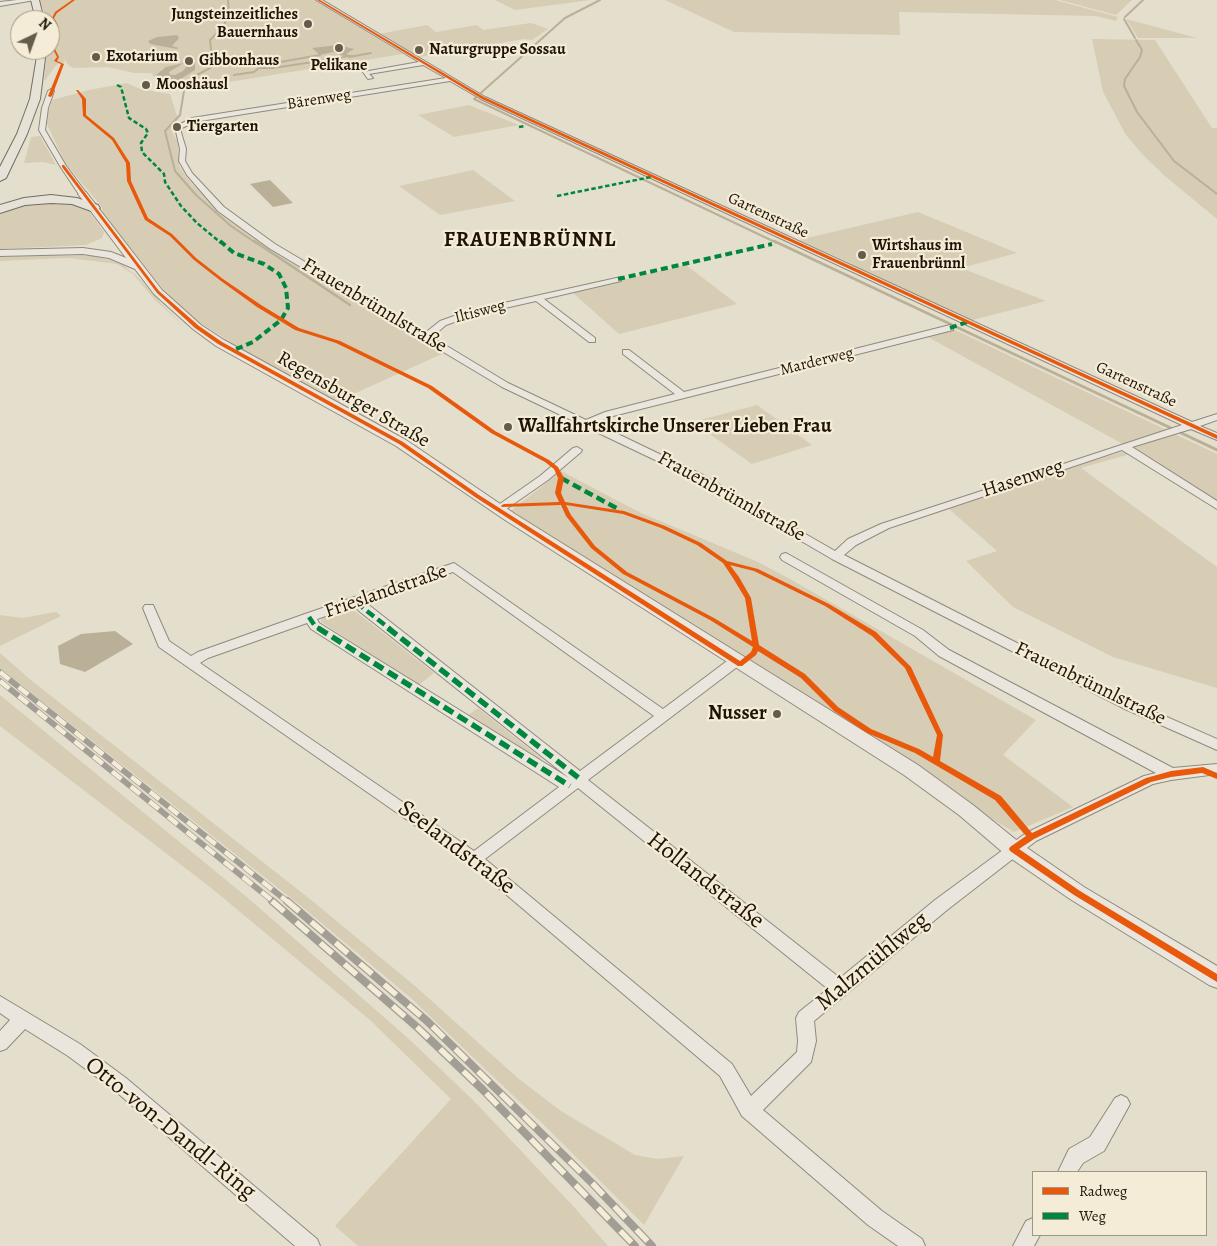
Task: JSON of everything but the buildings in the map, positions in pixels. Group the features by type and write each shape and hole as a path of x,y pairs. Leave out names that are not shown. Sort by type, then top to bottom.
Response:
{"main road":[{"path":"0,178 22,134 34,99 40,60"},
{"path":"0,165 13,150"},
{"path":"6,188 42,197 83,194"},
{"path":"66,200 83,194"},
{"path":"0,209 34,200 66,200 94,208"}],"street":[{"path":"0,4 34,0"},
{"name":"Gartenstraße","path":"318,0 477,95 1217,437"},
{"name":"Bärenweg","path":"370,78 365,73 425,63"},
{"name":"Bärenweg","path":"186,122 452,79"},
{"path":"52,91 44,108 42,130 62,166 83,194"},
{"name":"Frauenbrünnlstraße","path":"186,122 177,126 176,130 183,149 182,161 190,174 221,209 272,246 505,385 699,477 836,556 1130,706 1217,744"},
{"name":"Regensburger Straße","path":"83,194 165,300 197,327 220,343 375,427 498,510 911,770 966,810 1013,849 1077,893 1217,978"},
{"path":"0,253 64,251 121,244"},
{"path":"97,253 121,244"},
{"path":"64,251 97,253 122,258 139,267"},
{"name":"Iltisweg","path":"426,337 438,326 449,320 618,279"},
{"path":"538,298 592,340"},
{"name":"Marderweg","path":"587,424 609,414 950,328"},
{"path":"626,352 683,396"},
{"name":"Hasenweg","path":"836,556 852,542 885,526 1217,417"},
{"path":"1124,447 1217,506"},
{"path":"498,510 544,478 577,450"},
{"name":"Frauenbrünnlstraße","path":"786,557 919,633 944,653 1171,774"},
{"name":"Frieslandstraße","path":"190,663 203,655 454,567 664,716"},
{"name":"Hollandstraße","path":"358,600 363,608 576,782 840,988"},
{"name":"Seelandstraße","path":"149,608 164,644 474,859 726,1070 749,1110"},
{"name":"Hollandstraße","path":"309,618 315,626 576,782"},
{"path":"474,859 736,661"},
{"path":"1013,849 1030,837 1149,780 1171,774 1210,770 1217,776"},
{"name":"Malzmühlweg","path":"749,1110 805,1056 807,1041 805,1018 1013,849"},
{"name":"Otto-von-Dandl-Ring","path":"0,1004 74,1050 120,1084 310,1246"},
{"path":"0,1042 23,1019"},
{"path":"1068,1171 1076,1156 1097,1144 1122,1104"},
{"path":"749,1110 875,1218 915,1246"},
{"path":"1023,1246 1032,1230"}],"shaded area":[{"path":"40,0 314,0 403,54 167,92 151,73 134,73 108,67 74,68 69,66 64,58 65,62 56,65 44,82 46,60 60,60 60,10 44,10"},
{"path":"495,0 591,0 515,10"},
{"path":"665,0 1055,0 1118,17 1116,21 1096,16 899,12 900,35 734,32"},
{"path":"1060,0 1132,0 1116,15"},
{"path":"1126,19 1197,38 1138,38"},
{"path":"531,23 548,29 532,40 524,39 419,57 379,34 427,25 436,32 477,25 483,30"},
{"path":"177,35 179,38 172,46 179,48 177,49 150,44 148,41 157,37"},
{"path":"1092,39 1155,40 1212,128 1217,128 1217,219 1166,177 1126,135 1103,92"},
{"path":"338,45 354,49 346,54 354,56 336,59 344,56 333,52 320,55 312,48"},
{"path":"190,62 195,62 195,70 179,80 166,82 156,75 166,67 184,63 169,72 170,75 175,75 183,71"},
{"path":"127,83 140,89 170,94 178,119 172,128 172,132 178,143 179,166 190,182 227,217 269,247 444,353 338,401 237,346 202,324 180,306 164,290 102,212 102,207 65,163 46,122 52,100 89,90"},
{"path":"469,105 519,125 454,137 418,115"},
{"path":"40,136 56,165 43,162 24,163 31,137"},
{"path":"473,170 515,201 440,215 399,186"},
{"path":"270,180 293,203 273,207 250,184"},
{"path":"63,201 89,211 104,232 102,238 86,245 0,249 0,211 19,204"},
{"path":"918,212 1017,253 961,268 1046,301 969,321 849,266 852,264 799,240"},
{"path":"92,256 123,265 137,276 186,328 155,300 133,274 117,264 69,258 0,261 0,257"},
{"path":"686,265 737,304 619,334 572,292"},
{"path":"953,329 1217,454 1217,504 1137,452 1081,468 1217,567 1217,688 1113,657 1013,607 966,561 997,551 949,509 1059,471 1132,449 926,336"},
{"path":"757,405 812,445 752,464 693,422"},
{"path":"561,471 641,513 758,562 1036,720 1003,755 1073,807 1014,832 985,815 947,787 511,511"},
{"path":"351,608 434,673 419,685 321,622 322,616"},
{"path":"56,612 61,616 0,646 0,615 22,618"},
{"path":"115,631 133,644 85,672 60,664 58,646 81,634"},
{"path":"0,653 32,681 310,899 415,986 519,1079 561,1111 635,1155 658,1159 684,1156 644,1225 546,1127 412,999 306,910 0,668"},
{"path":"0,695 248,898 410,1040 474,1101 608,1246 358,1246 335,1226 451,1099 370,1020 210,887 0,726"},
{"path":"478,708 541,758 539,760 468,715"}],"waterway":[{"path":"228,0 229,14 223,27 210,40 212,58 210,68 193,77 184,91 180,115 165,131 175,171 196,195 231,226 256,243"},
{"path":"600,0 565,18 474,99 777,243"},
{"path":"1125,17 1143,0"},
{"path":"1124,19 1135,38"},
{"path":"1136,40 1142,50 1140,57 1125,79 1124,86 1137,112 1174,161 1217,194"},
{"path":"349,57 371,53"},
{"path":"267,68 269,64 320,55"},
{"path":"267,68 340,58"},
{"path":"234,75 254,72 259,68 267,68"},
{"path":"254,241 350,305"},
{"path":"774,241 1139,413"},
{"path":"1137,412 1217,450"}],"railway":[{"path":"0,672 288,902"},
{"path":"0,681 274,902"},
{"path":"272,901 418,1028 482,1089 635,1246"},
{"path":"287,901 427,1021 593,1184 652,1246"}],"marked path":[{"path":"117,85 121,87 129,118 146,129 148,133 141,143 142,152 164,174 165,182 181,206 197,223 234,253 264,264 279,274 286,288 288,308 281,320 253,342 234,350"},
{"path":"519,127 525,126"},
{"path":"557,196 651,177"},
{"path":"618,279 772,244"},
{"path":"950,328 967,322"},
{"path":"561,478 618,509"},
{"path":"358,601 363,608 580,779"},
{"path":"309,617 315,626 570,786"}],"cycle path":[{"path":"50,96 63,64 55,61 58,57 54,49 57,25 53,18 56,13 74,0"},
{"path":"318,0 483,98 1217,437"},
{"path":"77,91 84,99 84,115 113,139 128,163 129,181 146,219 171,235 195,259 259,306 297,329 338,342 430,387 493,432 547,461 556,468 561,478 558,493 568,515 593,547 625,573 712,619 803,676 836,709 869,731 917,751 998,798 1031,837"},
{"path":"63,166 158,292 197,327 220,343 401,443 477,496 740,664 754,653 756,647 748,598 725,562 699,544 663,527 624,513 563,503 504,506"},
{"path":"725,562 756,570 827,605 874,634 908,667 927,706 940,735 936,762"},
{"path":"1217,776 1203,770 1171,774 1149,780 1031,837 1013,849 1077,893 1217,978"}],"place":[{"name":"Jungsteinzeitliches Bauernhaus","path":"308,24"},
{"name":"Pelikane","path":"339,48"},
{"name":"Naturgruppe Sossau","path":"419,50"},
{"name":"Exotarium","path":"96,57"},
{"name":"Gibbonhaus","path":"189,61"},
{"name":"Mooshäusl","path":"146,85"},
{"name":"Tiergarten","path":"177,127"},
{"name":"Wirtshaus im Frauenbrünnl","path":"862,255"},
{"name":"Wallfahrtskirche Unserer Lieben Frau","path":"508,427"},
{"name":"Nusser","path":"777,714"}],"district":[{"name":"FRAUENBRÜNNL","path":"530,241"}]}
